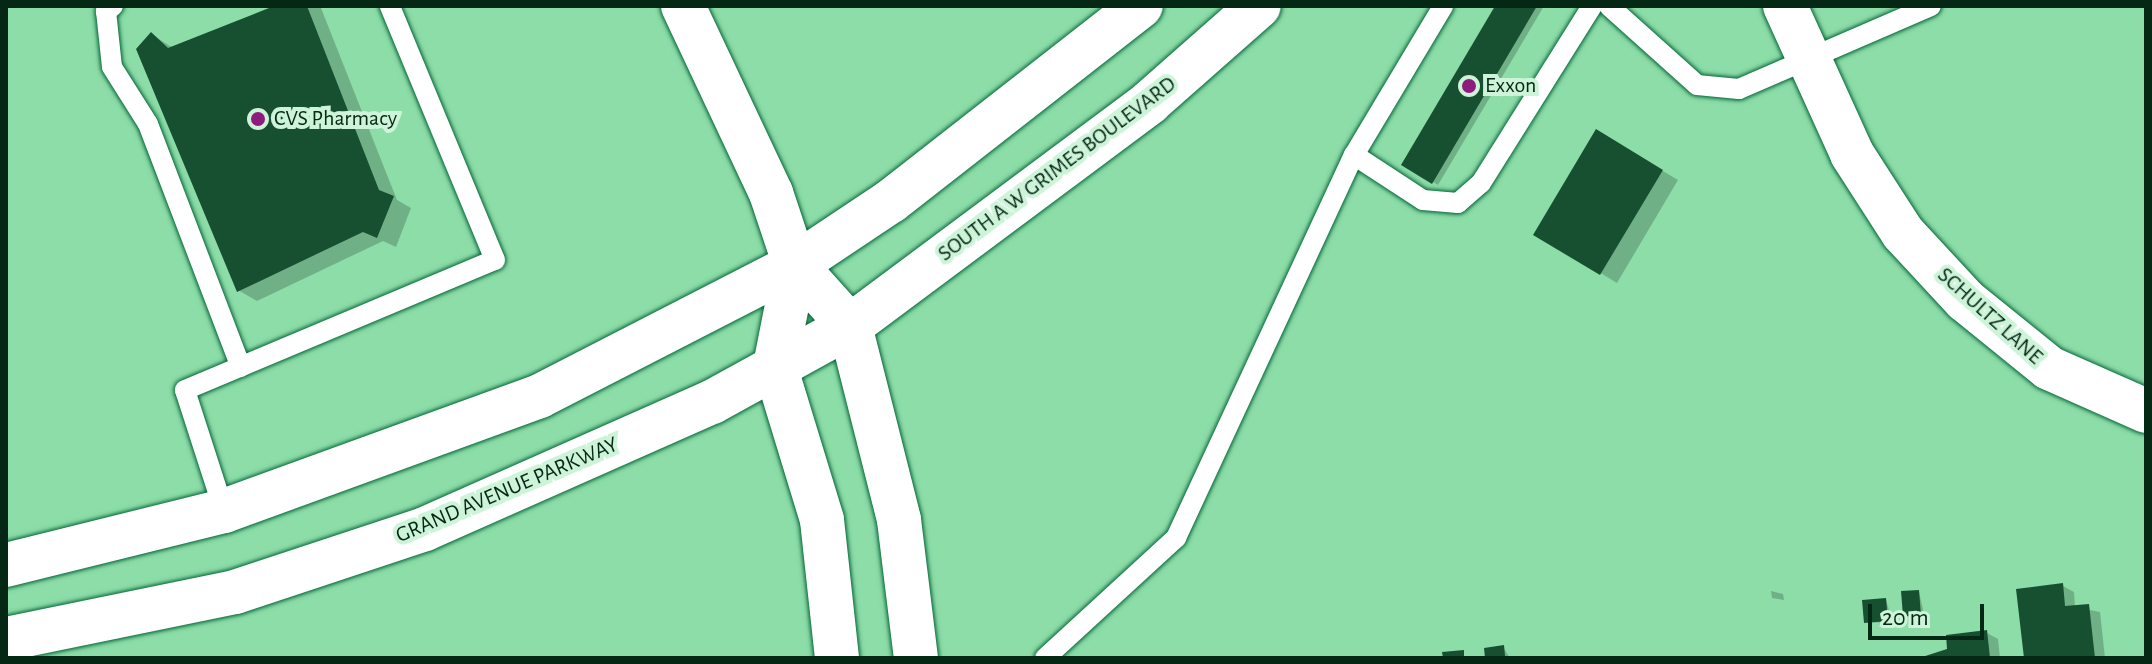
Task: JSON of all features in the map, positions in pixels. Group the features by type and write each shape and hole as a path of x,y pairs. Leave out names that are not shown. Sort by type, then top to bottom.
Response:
{"main road":[{"path":"683,6 771,193 795,265 850,326 899,520 916,658"},
{"path":"6,565 224,511 540,396 795,265 891,201 1141,6"},
{"name":"SOUTH A W GRIMES BOULEVARD","path":"850,326 1150,102 1259,6"},
{"name":"SCHULTZ LANE","path":"1785,6 1861,167 1903,233 1965,300 2049,368 2146,411"},
{"path":"795,265 775,366 822,520 837,658"},
{"name":"GRAND AVENUE PARKWAY","path":"6,639 235,592 425,529 712,402 850,326"}],"lane":[{"path":"113,6 106,11 112,67 148,124 241,367"},
{"path":"224,511 185,390 495,260 390,6"},
{"path":"1045,658 1176,538 1354,155 1443,6"},
{"path":"1354,155 1423,200 1458,203 1481,183 1592,6"},
{"path":"1609,6 1697,85 1739,89 1931,6"}],"building":[{"name":"CVS Pharmacy","path":"274,6 307,6 379,190 394,196 377,238 363,232 237,292 136,49 151,32 168,48"},
{"name":"Exxon","path":"1495,6 1537,6 1432,184 1401,165"},
{"path":"1596,129 1663,170 1600,275 1533,235"},
{"path":"2063,583 2065,606 2089,604 2095,658 2024,658 2016,589"},
{"path":"1919,590 1921,616 1903,616 1901,591"},
{"path":"1886,598 1888,621 1864,623 1862,600"},
{"path":"1987,630 1990,658 1919,658 1947,649 1946,635"},
{"path":"1504,645 1505,656 1485,658 1484,648"},
{"path":"1464,650 1464,658 1443,658 1442,652"}],"place":[{"name":"Exxon","path":"1469,86"},
{"name":"CVS Pharmacy","path":"258,119"}]}
